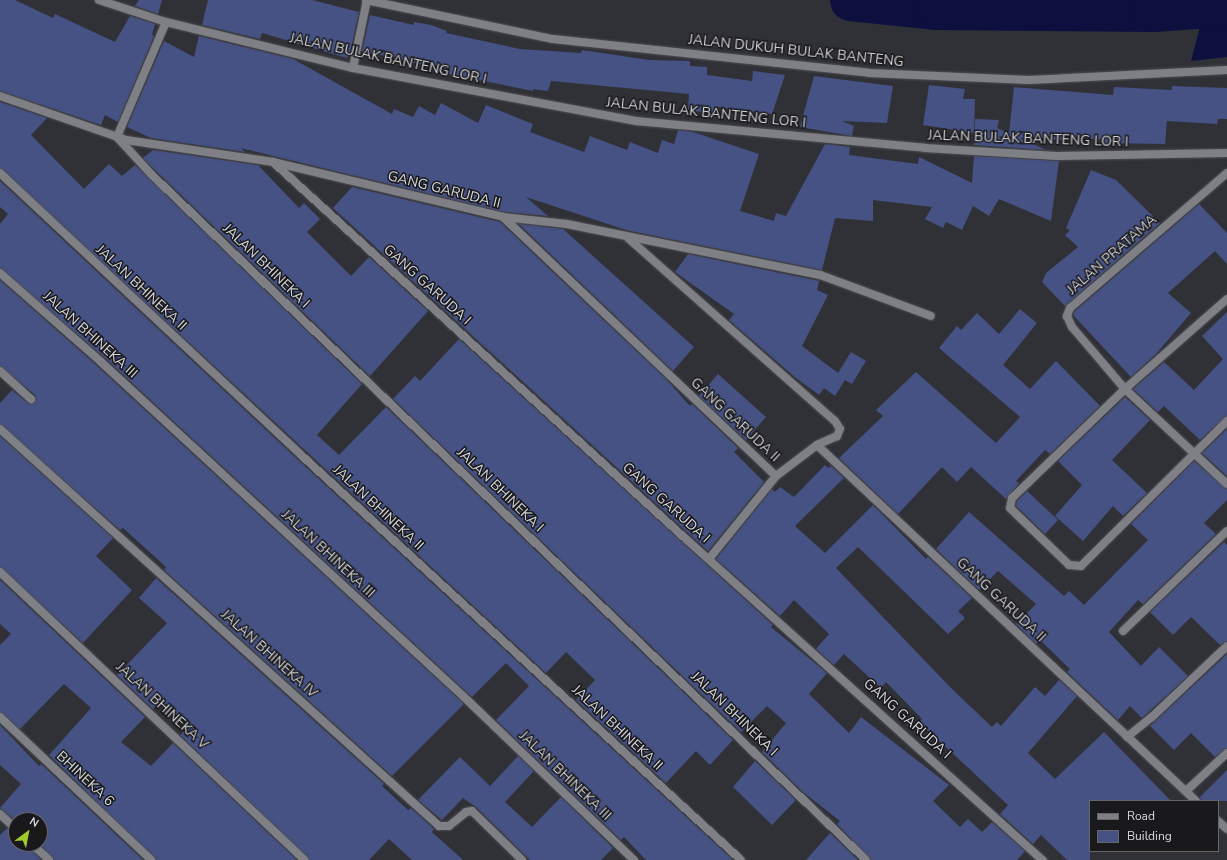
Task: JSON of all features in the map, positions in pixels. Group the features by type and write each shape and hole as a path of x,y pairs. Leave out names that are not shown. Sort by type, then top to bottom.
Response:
{"street":[{"name":"JALAN BULAK BANTENG LOR I","path":"99,0 166,22 353,68 644,121 941,149 1057,156 1227,153"},
{"path":"353,68 366,0"},
{"name":"JALAN DUKUH BULAK BANTENG","path":"366,0 553,39 869,73 1029,80 1227,70"},
{"path":"117,137 166,22"},
{"name":"JALAN BHINEKA I","path":"0,96 117,137 274,162"},
{"name":"JALAN BHINEKA I","path":"117,137 152,175 866,860"},
{"name":"GANG GARUDA II","path":"274,162 502,217 776,476 817,445 1195,800"},
{"name":"GANG GARUDA I","path":"274,162 1043,860"},
{"name":"JALAN PRATAMA","path":"1227,173 1068,312 1072,327 1125,389 1227,484"},
{"name":"JALAN BHINEKA II","path":"0,174 300,454 741,860"},
{"path":"502,217 567,224 628,238 820,275 931,316"},
{"path":"628,238 835,421 840,429 837,436 817,445"},
{"name":"JALAN BHINEKA III","path":"0,273 100,361 457,691 634,860"},
{"path":"1227,299 1125,389 1009,503 1010,508 1069,565 1081,566 1194,452 1227,421"},
{"path":"0,371 31,399"},
{"name":"JALAN BHINEKA IV","path":"0,429 439,826 449,826 466,812 472,811 522,860"},
{"path":"710,559 776,476"},
{"path":"1123,631 1227,531"},
{"name":"JALAN BHINEKA V","path":"0,572 306,860"},
{"path":"1127,737 1152,716 1227,646"},
{"name":"BHINEKA 6","path":"0,717 151,860"},
{"path":"1186,791 1227,753"},
{"path":"0,814 8,822"},
{"path":"1219,822 1227,829"},
{"path":"40,852 48,860"}],"shaded area":[{"path":"1207,0 1227,0 1227,57 1191,61"}],"building":[{"path":"0,0 15,0 53,18 55,14 115,42 130,16 155,24 152,35 154,36 118,122 105,115 101,125 0,91"},
{"path":"139,0 162,0 158,14 135,6"},
{"path":"208,0 312,0 359,12 350,53 347,58 262,33 260,39 202,25"},
{"path":"370,15 414,25 414,22 431,25 447,31 446,33 520,49 581,53 582,50 649,60 690,61 690,66 707,67 707,75 752,81 753,71 785,75 772,114 717,107 716,114 688,110 689,94 551,81 548,91 533,89 533,91 439,72 440,69 373,53 372,58 361,56"},
{"path":"199,36 293,59 392,114 394,109 413,117 419,106 435,115 441,103 478,123 486,105 533,124 530,132 584,152 590,136 627,150 630,142 658,153 662,140 674,144 678,130 693,132 759,154 740,211 774,221 776,213 786,216 825,144 850,147 849,155 918,164 919,157 972,183 974,156 1059,161 1051,221 999,199 989,216 973,206 962,230 946,222 943,228 925,219 932,207 873,200 873,221 835,218 822,270 626,230 526,197 548,216 504,212 241,148 245,152 151,138 127,127 164,41 194,57"},
{"path":"814,76 893,86 887,123 842,121 854,126 852,136 800,127"},
{"path":"929,85 965,89 963,99 975,99 974,133 923,125"},
{"path":"1172,86 1227,88 1227,119 1218,119 1217,124 1167,121 1165,144 1103,143 1104,140 1063,136 1062,140 1020,138 1046,150 974,145 975,119 999,120 997,128 1009,133 1014,87 1113,95 1114,87 1172,90"},
{"path":"0,102 47,118 31,135 84,189 109,164 122,176 135,165 362,384 317,435 339,455 386,407 733,740 710,765 696,751 666,783 576,700 595,680 566,652 546,673 0,168"},
{"path":"153,150 258,165 299,208 304,203 320,219 307,232 351,276 369,257 428,311 370,376 143,158"},
{"path":"1091,170 1116,180 1160,223 1065,306 1042,282 1046,273 1078,247 1065,235 1070,230 1066,228"},
{"path":"0,181 296,458 733,860 646,860 624,837 621,840 496,720 529,686 506,663 472,697 104,357 0,268 0,224 8,214 0,207"},
{"path":"352,187 500,222 666,379 690,406 692,404 738,448 734,452 764,482 708,551 333,208"},
{"path":"1199,204 1227,233 1227,264 1215,251 1168,293 1191,313 1156,354 1131,377 1073,315 1075,311"},
{"path":"519,224 563,229 694,347 673,371"},
{"path":"688,254 819,281 817,290 828,295 802,346 838,373 851,352 866,361 852,384 845,380 835,396 824,388 819,395 796,378 729,320 734,314 675,272"},
{"path":"0,280 96,365 464,704 392,776 164,570 166,567 123,528 120,530 0,424 0,403 12,390 29,404 36,400 35,395 0,366"},
{"path":"1020,309 1037,323 1003,365 1030,389 1056,361 1100,406 1050,454 1045,450 1016,481 1019,483 1006,499 971,467 957,482 942,467 898,514 839,458 883,416 876,410 916,372 996,443 1020,417 939,348 957,326 961,330 977,313 999,334"},
{"path":"1227,312 1227,416 1200,440 1164,406 1158,412 1133,389 1164,362 1194,390 1223,359 1202,336"},
{"path":"459,339 773,625 771,627 827,673 809,694 849,733 861,717 949,785 933,801 960,827 968,819 982,832 992,822 1025,851 1017,860 871,860 837,824 840,821 803,792 762,752 786,723 767,706 741,732 393,399 415,376 420,381"},
{"path":"718,374 766,417 746,440 699,396"},
{"path":"1125,397 1150,420 1112,460 1147,493 1123,516 1113,506 1083,541 1055,516 1082,485 1058,461"},
{"path":"1227,429 1227,476 1202,453"},
{"path":"0,436 113,538 96,556 132,590 83,643 0,567"},
{"path":"1194,461 1227,489 1227,500 1204,523 1216,534 1143,604 1138,600 1109,632 1141,666 1159,647 1188,676 1142,718 1130,706 1118,720 1067,672 1070,669 1040,640 1036,644 1016,624 1036,604 998,571 979,590 936,549 969,512 1064,596 1069,591 1084,605 1148,540 1131,524"},
{"path":"825,465 828,468 831,466 844,478 795,526 825,553 873,505 926,559 928,557 972,598 958,611 965,618 948,634 858,547 836,568 951,688 992,727 997,722 1001,726 1035,687 1045,696 1059,680 1077,696 1028,753 1055,779 1104,732 1170,800 1089,800 1090,860 1067,860 1041,835 1033,844 1000,814 1008,805 919,722 922,719 886,682 881,688 844,654 834,665 816,649 829,634 794,600 780,616 716,559 772,489 775,492 780,487 794,497"},
{"path":"1027,491 1058,520 1045,534 1016,506 1017,501"},
{"path":"1224,542 1227,545 1227,641 1220,645 1191,617 1173,635 1150,612"},
{"path":"156,578 384,784 382,786 408,810 411,808 434,829 432,832 463,860 412,860 389,839 369,860 310,860 180,735 187,728 160,702 153,709 117,675 167,623 139,598"},
{"path":"0,580 145,717 121,742 151,766 173,743 297,860 156,860 49,755 91,708 64,684 20,729 0,712 0,645 11,634 0,624"},
{"path":"1227,654 1227,748 1215,757 1191,733 1174,750 1150,726"},
{"path":"0,725 39,766 41,764 143,860 54,860 47,852 48,812 8,812 8,814 0,808 21,784 0,765"},
{"path":"518,756 534,771 505,802 532,827 561,797 613,848 601,860 530,860 476,807 463,798 442,820 418,800 460,757 490,786"},
{"path":"755,761 796,800 772,825 733,787"},
{"path":"1227,770 1227,801 1201,800 1200,797"},
{"path":"8,829 8,852 34,852 41,860 0,860 0,835"},
{"path":"830,833 858,860 806,860"}],"waterway":[{"path":"850,0 935,9 1153,11 1227,6"}]}
